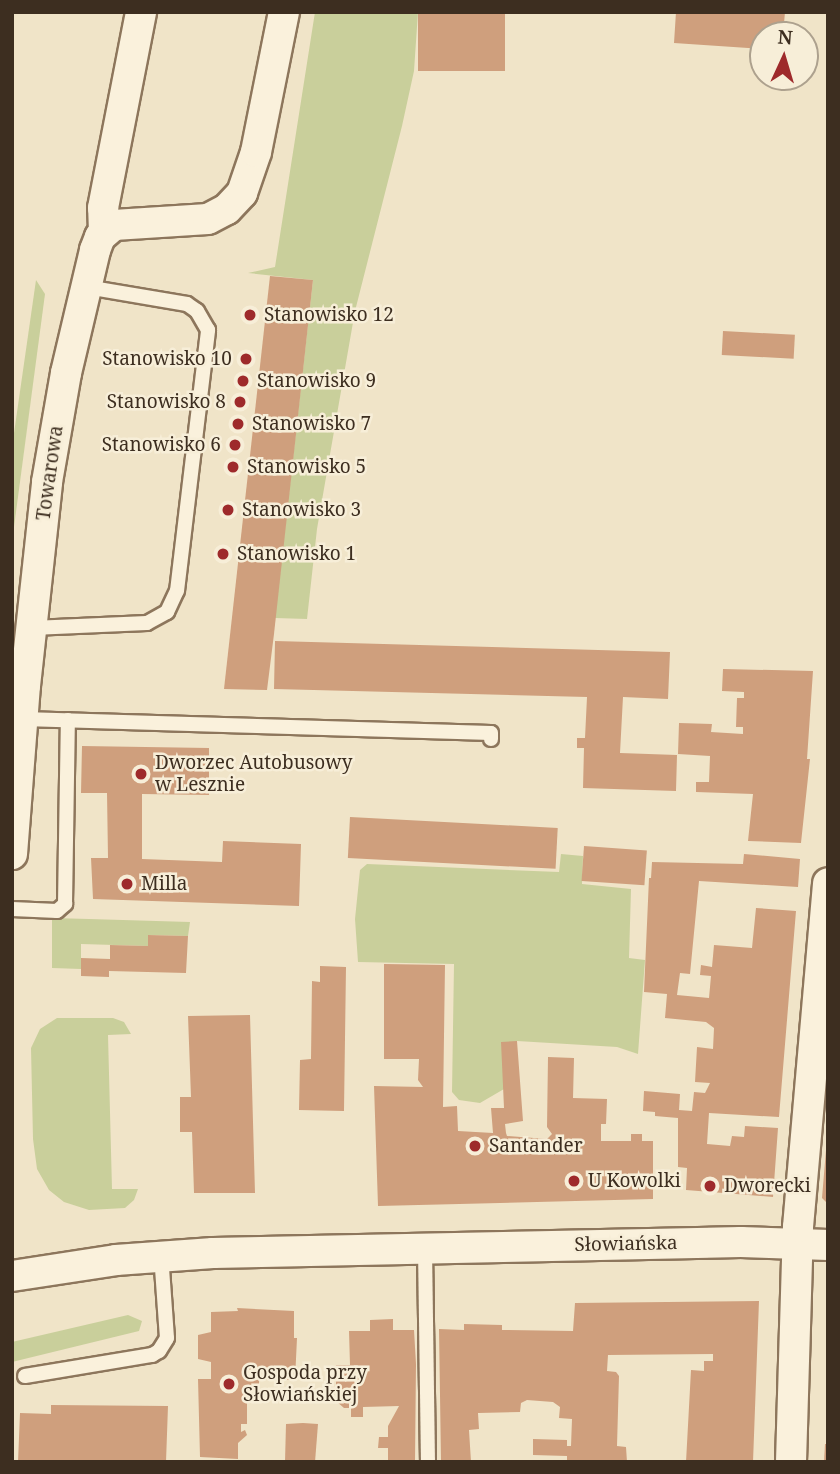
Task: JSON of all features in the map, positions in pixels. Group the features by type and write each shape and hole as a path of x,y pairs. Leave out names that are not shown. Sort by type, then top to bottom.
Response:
{"street":[{"name":"Towarowa","path":"12,854 32,628 53,444 95,250 104,232 103,208 141,12"},
{"path":"104,232 124,223 208,219 227,209 242,192 254,162 284,12"},
{"path":"791,1462 798,1244 828,883"},
{"name":"Słowiańska","path":"12,1276 161,1255 425,1248 828,1245"}],"lane":[{"path":"32,628 147,623 167,612 177,591 208,330 197,310 187,304 87,287"},
{"path":"23,719 491,733 491,739"},
{"path":"12,909 57,911 65,904 68,720"},
{"path":"425,1248 428,1462"},
{"path":"25,1376 152,1355 159,1351 167,1338 161,1255"}],"green space":[{"path":"315,12 418,12 414,71 355,311 317,529 307,619 275,618 313,280 248,273 275,267"},
{"path":"36,280 45,294 12,542 12,447"},
{"path":"561,854 583,856 582,884 631,889 629,958 645,960 638,1054 617,1047 517,1041 504,1089 480,1103 459,1100 452,1092 454,964 358,962 355,919 360,870 367,864 559,872"},
{"path":"52,918 190,922 188,936 149,935 148,946 81,944 81,969 52,968"},
{"path":"57,1018 113,1018 124,1022 131,1034 108,1035 112,1189 138,1189 134,1200 125,1208 89,1210 64,1202 49,1190 37,1169 33,1139 31,1048 40,1029"},
{"path":"128,1315 142,1321 139,1331 12,1362 12,1342"}],"building":[{"path":"418,12 505,12 505,71 418,71"},
{"path":"676,12 785,12 784,21 749,21 749,48 674,43"},
{"path":"270,276 313,280 274,634 267,690 224,689"},
{"path":"723,331 795,335 794,359 722,355"},
{"path":"275,641 670,652 668,699 623,697 620,753 677,755 676,791 583,788 584,748 577,748 577,738 585,738 587,697 274,689"},
{"path":"723,669 813,671 807,759 810,759 801,843 748,841 753,794 696,792 696,782 709,782 710,756 678,754 679,723 712,724 711,732 743,734 743,727 736,727 737,698 744,698 744,692 722,691"},
{"path":"82,746 209,748 209,795 142,794 142,859 222,862 223,841 301,844 299,906 93,899 91,858 108,858 107,793 81,793"},
{"path":"350,817 558,828 556,869 348,858"},
{"path":"584,846 647,850 644,885 582,881"},
{"path":"744,854 800,859 798,887 699,881 690,974 680,973 677,995 709,998 711,976 700,975 701,965 712,967 714,945 752,948 756,908 796,911 779,1117 709,1113 707,1144 730,1146 732,1136 744,1137 745,1126 778,1128 773,1197 686,1190 687,1168 678,1167 678,1118 655,1116 655,1112 643,1111 644,1091 680,1094 679,1110 692,1111 694,1092 705,1093 710,1083 695,1082 697,1047 713,1049 714,1028 706,1022 665,1018 667,994 644,992 652,862 743,864"},
{"path":"148,935 188,936 186,973 109,971 109,977 81,976 81,958 110,959 110,945 148,946"},
{"path":"384,964 445,965 443,1107 457,1106 458,1131 493,1133 491,1108 504,1108 501,1042 517,1041 523,1121 505,1124 506,1133 507,1136 547,1139 552,1134 547,1127 548,1057 574,1058 573,1098 607,1099 606,1124 601,1124 601,1141 631,1141 631,1134 642,1134 642,1141 653,1141 653,1199 378,1206 374,1086 423,1087 418,1080 419,1059 384,1059"},
{"path":"320,966 346,967 344,1111 299,1110 300,1060 311,1059 312,981 320,982"},
{"path":"250,1015 255,1193 194,1193 192,1132 180,1132 180,1097 191,1097 188,1016"},
{"path":"828,1150 828,1204 822,1198"},
{"path":"759,1301 753,1462 686,1462 691,1370 704,1371 704,1361 713,1361 713,1354 608,1355 607,1371 616,1372 619,1376 617,1446 626,1447 627,1462 567,1462 567,1456 533,1455 533,1439 567,1440 567,1446 571,1446 572,1419 559,1418 560,1407 553,1402 527,1400 521,1403 520,1412 478,1413 479,1429 469,1430 471,1462 441,1462 439,1329 464,1330 464,1324 502,1325 502,1330 573,1331 575,1303"},
{"name":"Gospoda przy Słowiańskiej","path":"237,1308 294,1311 294,1338 297,1338 295,1380 259,1380 259,1387 247,1388 247,1424 241,1424 241,1432 245,1430 247,1435 238,1443 238,1459 200,1457 198,1379 211,1379 211,1362 198,1359 198,1335 211,1332 211,1312 238,1311"},
{"path":"393,1319 393,1330 414,1330 415,1462 388,1462 388,1448 378,1448 379,1437 388,1437 388,1426 399,1406 363,1407 363,1417 351,1417 351,1408 344,1408 336,1401 336,1365 350,1365 349,1331 370,1331 370,1320"},
{"path":"51,1405 168,1406 166,1462 18,1462 20,1413 51,1414"},
{"path":"286,1424 318,1424 315,1462 285,1462"},
{"path":"825,1444 828,1444 828,1462 824,1462"}],"place":[{"name":"Stanowisko 12","path":"250,315"},
{"name":"Stanowisko 10","path":"246,359"},
{"name":"Stanowisko 9","path":"243,381"},
{"name":"Stanowisko 8","path":"240,402"},
{"name":"Stanowisko 7","path":"238,424"},
{"name":"Stanowisko 6","path":"235,445"},
{"name":"Stanowisko 5","path":"233,467"},
{"name":"Stanowisko 3","path":"228,510"},
{"name":"Stanowisko 1","path":"223,554"},
{"name":"Dworzec Autobusowy w Lesznie","path":"141,774"},
{"name":"Milla","path":"127,884"},
{"name":"Santander","path":"475,1146"},
{"name":"U Kowolki","path":"574,1181"},
{"name":"Dworecki","path":"710,1186"},
{"name":"Gospoda przy Słowiańskiej","path":"229,1384"}]}
